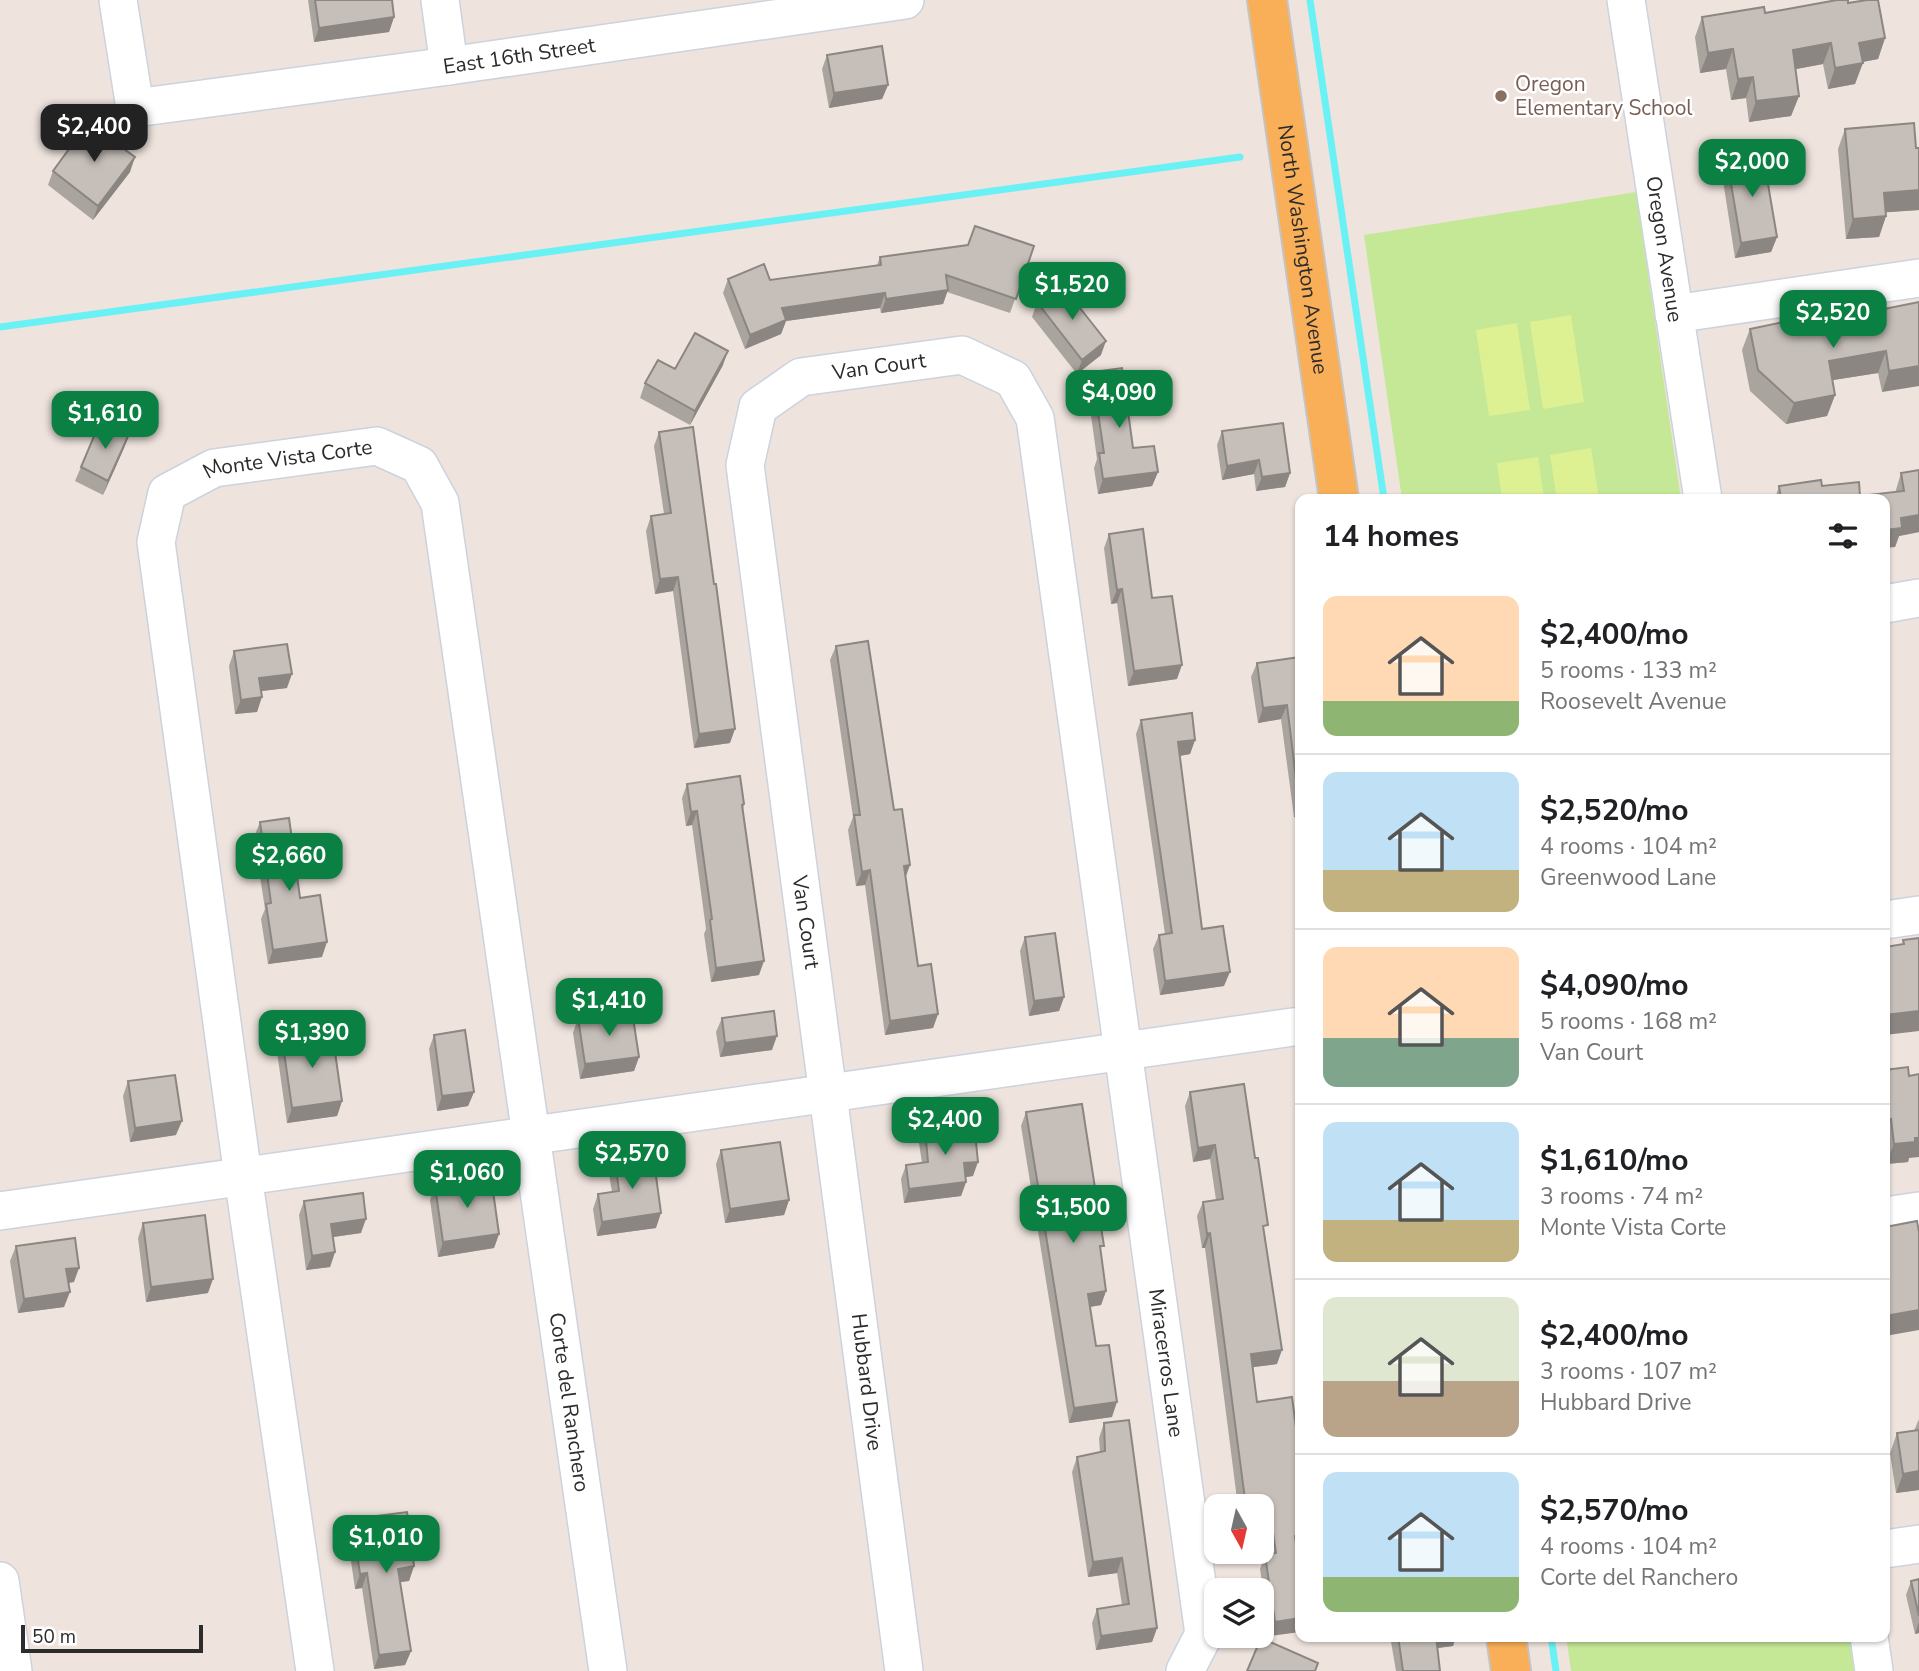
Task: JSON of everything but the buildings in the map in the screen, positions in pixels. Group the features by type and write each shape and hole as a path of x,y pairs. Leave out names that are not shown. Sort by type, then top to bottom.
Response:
{"main road":[{"name":"North Washington Avenue","path":"1267,0 1338,494"},
{"path":"1507,1642 1511,1671"}],"street":[{"name":"East 16th Street","path":"118,0 135,108 449,66 755,11 905,0"},
{"path":"440,0 449,66"},
{"name":"Oregon Avenue","path":"1631,1 1674,314 1702,494"},
{"path":"1674,314 1919,278"},
{"name":"Van Court","path":"829,1093 745,465 758,407 801,377 962,355 1013,379 1035,418 1123,1051"},
{"name":"Monte Vista Corte","path":"243,1176 156,542 167,493 214,468 376,446 419,465 440,503 533,1135"},
{"path":"1890,603 1919,598"},
{"path":"1890,919 1919,915"},
{"path":"0,1211 1295,1027"},
{"name":"Miracerros Lane","path":"1123,1051 1204,1634 1185,1671"},
{"name":"Hubbard Drive","path":"829,1093 905,1671"},
{"name":"Corte del Ranchero","path":"533,1135 608,1671"},
{"path":"243,1176 315,1671"},
{"path":"1890,1215 1919,1211"},
{"path":"1890,1548 1919,1544"},
{"path":"0,1581 13,1671"},
{"path":"1869,1642 1874,1671"}],"green space":[{"path":"1636,192 1680,494 1401,494 1364,235"},
{"path":"1571,315 1584,402 1543,409 1530,322"},
{"path":"1517,323 1530,410 1489,416 1476,330"},
{"path":"1591,448 1598,494 1556,494 1550,455"},
{"path":"1538,457 1543,494 1501,494 1497,463"},
{"path":"1567,1642 1850,1642 1854,1671 1571,1671"}],"waterway":[{"path":"1310,0 1383,494"},
{"path":"0,327 1240,157"},
{"path":"1552,1642 1556,1671"}],"place":[{"name":"Oregon Elementary School","path":"1501,96"}]}
